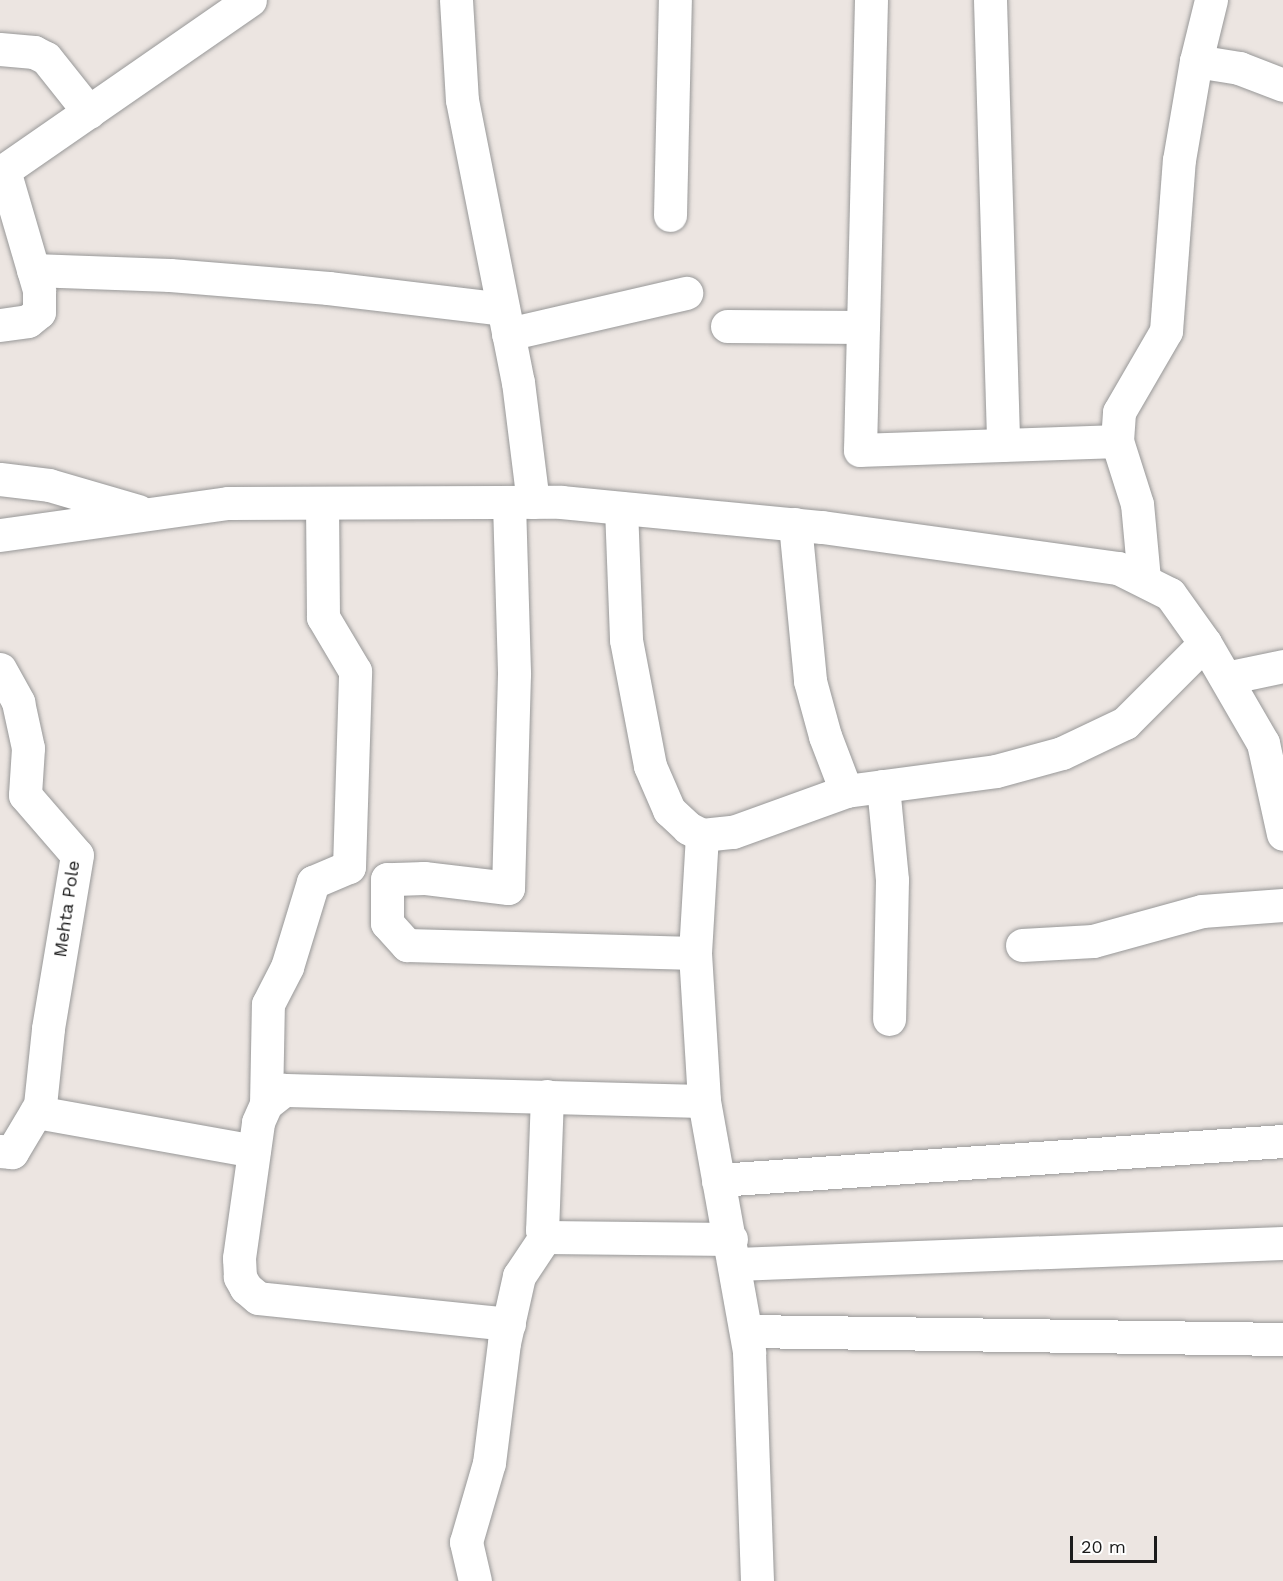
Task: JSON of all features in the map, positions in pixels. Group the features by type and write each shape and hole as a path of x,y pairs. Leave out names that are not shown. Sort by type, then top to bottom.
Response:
{"street":[{"path":"0,325 28,321 39,312 39,290 2,172 250,0"},
{"path":"456,0 462,100 506,321 521,503 508,888 424,878 387,879 387,923 407,945 695,953"},
{"path":"670,215 675,0"},
{"path":"871,0 860,450 1117,441"},
{"path":"990,0 1003,445"},
{"path":"1144,579 1137,504 1117,441 1119,412 1166,331 1179,160 1196,62 1211,0"},
{"path":"0,49 34,52 46,58 89,112"},
{"path":"1196,62 1239,68 1283,85"},
{"path":"33,270 170,275 328,288 506,321 686,293"},
{"path":"727,326 863,327"},
{"path":"0,479 49,485 149,514"},
{"path":"0,535 228,503 521,503 621,508 795,524 1118,568 1170,594 1205,643 1263,743 1283,834"},
{"path":"322,503 322,617 355,671 349,867 313,882 287,967 268,1004 266,1104 258,1122 239,1258 240,1277 258,1298 509,1324"},
{"path":"621,508 626,640 650,766 669,810 688,828 702,835 733,832 818,804 846,791 996,771 1062,753 1125,723 1205,643"},
{"path":"795,524 810,681 825,736 846,791"},
{"path":"1226,678 1283,666"},
{"name":"Mehta Pole","path":"0,669 18,702 28,748 25,795 77,855 48,1029 40,1105 12,1152 0,1151"},
{"path":"883,786 892,880 890,1019"},
{"path":"702,835 695,953 704,1101 746,1330 757,1581"},
{"path":"1022,945 1093,940 1202,911 1283,904"},
{"path":"266,1104 284,1090 704,1101"},
{"path":"545,1237 542,1230 547,1096"},
{"path":"36,1112 254,1151"},
{"path":"718,1180 1283,1141"},
{"path":"545,1237 733,1251 1283,1242"},
{"path":"475,1581 466,1542 489,1463 509,1324 519,1276 545,1237"},
{"path":"746,1330 1283,1338"}]}
